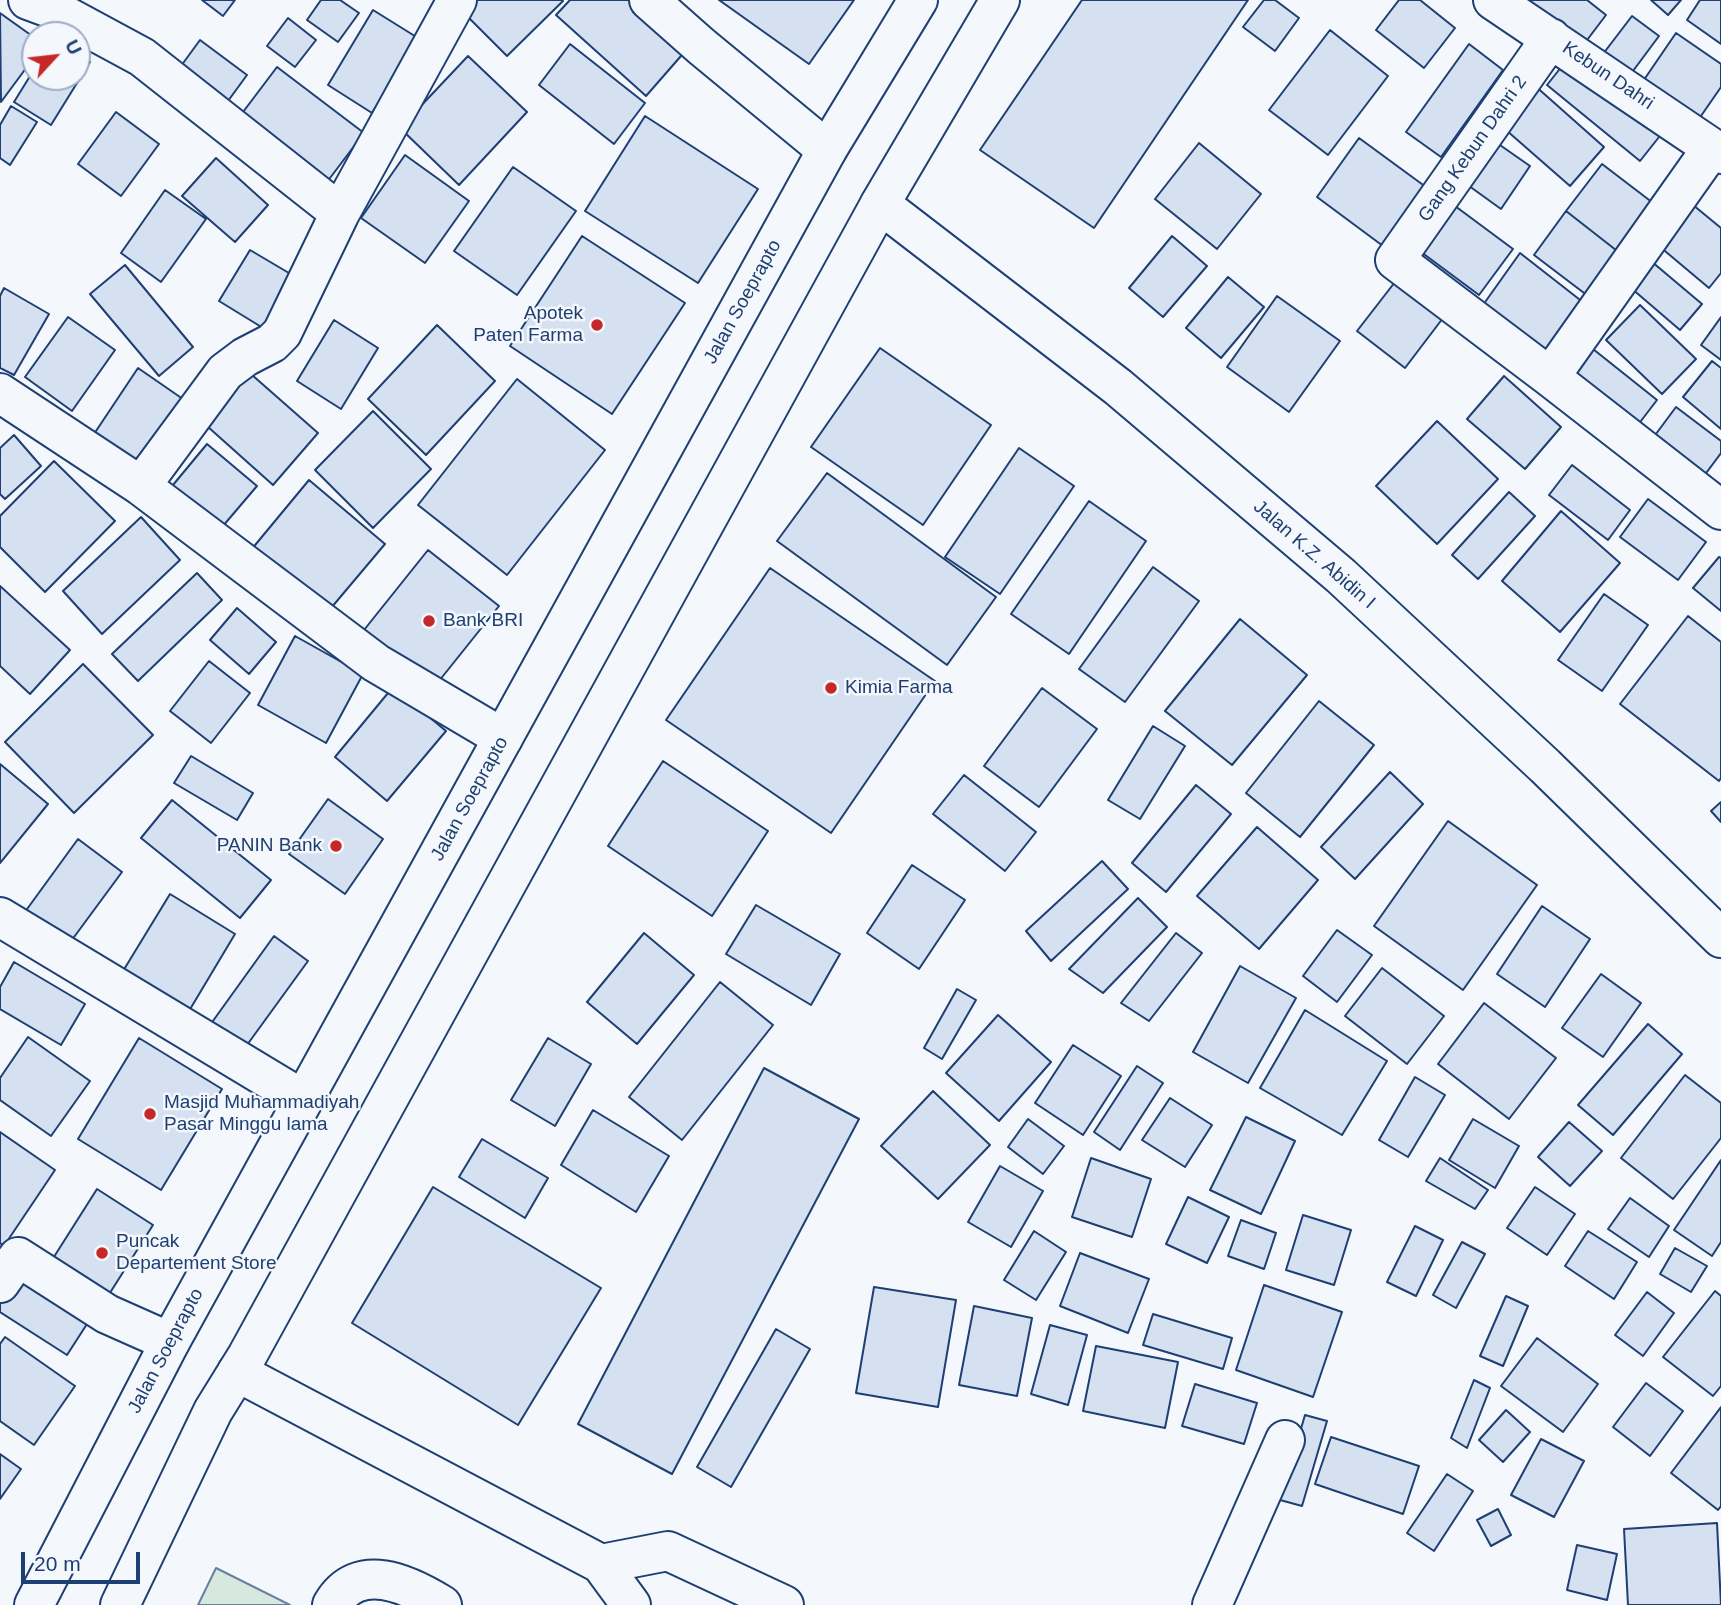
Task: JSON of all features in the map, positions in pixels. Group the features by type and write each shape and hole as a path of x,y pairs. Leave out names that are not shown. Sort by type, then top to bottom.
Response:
{"street":[{"path":"29,0 55,10 142,57 340,213"},
{"path":"141,486 225,372 245,357 264,349 282,332 340,213 457,0"},
{"path":"649,0 827,150"},
{"name":"Jalan Soeprapto","path":"34,1605 170,1342 302,1099 827,150 918,0"},
{"path":"120,1605 213,1410 237,1372 880,205 1000,0"},
{"name":"Kebun Dahri","path":"1493,0 1716,151"},
{"name":"Gang Kebun Dahri 2","path":"1550,377 1395,260 1551,38"},
{"path":"1715,493 1550,377 1716,151"},
{"name":"Jalan K.Z. Abidin I","path":"880,205 1118,387 1341,576 1545,766 1721,938"},
{"path":"0,393 141,486 376,663 503,738"},
{"path":"0,917 302,1099"},
{"path":"0,1283 19,1257 107,1314 170,1342"},
{"path":"237,1372 601,1563 631,1605"},
{"path":"1212,1605 1285,1440"},
{"path":"601,1563 668,1551 784,1605"},
{"path":"332,1605 337,1596 353,1584 368,1579 393,1581 419,1591 442,1605"}],"shaded area":[{"path":"216,1568 290,1605 198,1605"}],"building":[{"path":"202,0 235,0 223,16"},
{"path":"321,0 340,0 359,13 338,42 307,20"},
{"path":"476,0 563,1 507,56 463,12"},
{"path":"570,0 635,0 688,48 646,96 556,15"},
{"path":"719,0 854,0 809,64"},
{"path":"1082,0 1248,0 1094,228 980,150"},
{"path":"1264,0 1275,0 1299,18 1275,51 1243,27"},
{"path":"1399,0 1420,0 1455,28 1424,68 1376,30"},
{"path":"1526,0 1587,0 1606,15 1578,52"},
{"path":"1651,0 1681,0 1668,15"},
{"path":"1700,0 1721,0 1721,44 1687,20"},
{"path":"373,10 418,38 372,113 328,85"},
{"path":"0,13 21,28 21,75 1,102"},
{"path":"1632,16 1659,36 1630,75 1603,54"},
{"path":"288,18 316,40 295,67 267,46"},
{"path":"1330,30 1388,76 1328,155 1269,110"},
{"path":"1676,33 1721,64 1721,87 1692,129 1637,90"},
{"path":"200,40 247,75 228,101 181,66"},
{"path":"570,44 645,103 614,144 539,85"},
{"path":"1469,44 1503,70 1441,157 1406,132"},
{"path":"468,56 527,112 459,185 400,128"},
{"path":"1570,56 1663,132 1640,161 1547,85"},
{"path":"277,67 364,133 327,182 240,116"},
{"path":"1533,84 1604,147 1570,186 1498,123"},
{"path":"21,91 72,91 51,125 14,102"},
{"path":"11,106 37,122 10,165 0,158 0,125"},
{"path":"116,112 159,144 121,196 78,164"},
{"path":"645,116 758,189 698,283 585,211"},
{"path":"1487,136 1530,166 1501,209 1458,178"},
{"path":"1359,138 1430,190 1387,249 1317,197"},
{"path":"1199,143 1261,194 1217,249 1155,199"},
{"path":"405,155 469,201 425,263 361,218"},
{"path":"216,158 268,205 235,242 182,196"},
{"path":"1602,164 1657,206 1621,254 1566,211"},
{"path":"513,167 576,211 517,295 454,251"},
{"path":"165,190 206,219 161,282 121,253"},
{"path":"1687,200 1721,228 1721,273 1709,288 1653,241"},
{"path":"1451,203 1513,249 1479,295 1417,249"},
{"path":"1566,211 1621,254 1588,296 1534,255"},
{"name":"Apotek Paten Farma","path":"582,236 685,303 612,414 510,346"},
{"path":"1172,236 1207,266 1163,317 1129,288"},
{"path":"250,250 294,276 263,328 219,301"},
{"path":"1520,253 1584,303 1544,359 1478,312"},
{"path":"1645,256 1702,304 1680,330 1624,282"},
{"path":"125,265 193,347 159,376 90,294"},
{"path":"1228,277 1264,307 1221,358 1186,328"},
{"path":"1395,282 1443,318 1405,368 1357,331"},
{"path":"4,288 49,314 14,375 0,368 0,296"},
{"path":"1277,296 1340,341 1289,412 1227,367"},
{"path":"1640,305 1696,359 1662,394 1606,340"},
{"path":"68,317 115,350 72,411 25,377"},
{"path":"1721,317 1721,360 1701,345"},
{"path":"334,320 378,348 341,409 297,381"},
{"path":"437,325 495,381 426,455 368,399"},
{"path":"880,348 991,425 923,525 811,447"},
{"path":"1593,349 1657,400 1631,434 1567,383"},
{"path":"1712,361 1721,368 1721,429 1683,397"},
{"path":"243,367 318,433 273,485 198,418"},
{"path":"138,368 193,406 149,471 94,434"},
{"path":"1504,376 1561,427 1525,469 1467,419"},
{"path":"517,379 605,450 507,575 418,505"},
{"path":"1676,407 1721,441 1721,453 1698,484 1647,446"},
{"path":"373,411 431,469 373,528 315,470"},
{"path":"1437,421 1498,479 1437,544 1376,486"},
{"path":"14,435 41,466 5,499 0,494 0,448"},
{"path":"207,444 257,486 217,533 168,491"},
{"path":"1019,448 1074,486 1000,594 945,557"},
{"path":"54,461 115,521 45,592 0,547 0,516"},
{"path":"1572,465 1630,510 1608,540 1549,495"},
{"path":"827,473 996,597 947,665 777,541"},
{"path":"309,480 385,544 326,614 251,550"},
{"path":"1509,492 1535,516 1478,579 1452,555"},
{"path":"1648,499 1706,542 1678,580 1620,537"},
{"path":"1089,501 1146,541 1069,654 1011,614"},
{"path":"1561,511 1620,563 1560,632 1502,581"},
{"path":"141,517 180,560 102,634 63,591"},
{"name":"Bank BRI","path":"428,550 499,606 431,691 360,635"},
{"path":"1719,557 1721,558 1721,611 1693,588"},
{"path":"1153,567 1199,601 1125,702 1079,669"},
{"path":"770,568 935,681 831,833 666,720"},
{"path":"197,573 222,600 138,681 112,654"},
{"path":"0,586 70,650 30,694 0,666"},
{"path":"1604,594 1648,625 1602,691 1558,660"},
{"path":"237,608 276,642 249,674 210,640"},
{"path":"1688,616 1721,642 1719,781 1620,704"},
{"path":"1240,619 1307,675 1232,765 1165,711"},
{"path":"295,636 363,674 326,743 258,705"},
{"path":"209,661 250,693 211,743 170,711"},
{"path":"83,664 153,735 74,813 5,742"},
{"path":"393,687 446,731 387,801 335,757"},
{"path":"1042,688 1097,729 1039,807 984,766"},
{"path":"1319,701 1374,745 1300,837 1246,793"},
{"path":"1153,726 1185,746 1140,819 1108,800"},
{"path":"191,756 253,793 237,820 174,783"},
{"path":"663,761 768,831 712,916 608,846"},
{"path":"0,764 48,804 0,863"},
{"path":"1390,772 1423,804 1355,879 1321,847"},
{"path":"964,775 1036,832 1005,871 933,814"},
{"path":"1196,785 1231,814 1166,892 1132,863"},
{"name":"PANIN Bank","path":"328,799 383,839 345,894 289,854"},
{"path":"172,800 271,880 240,918 141,838"},
{"path":"1721,802 1721,822 1711,811"},
{"path":"1448,821 1537,885 1463,990 1374,926"},
{"path":"1257,827 1318,880 1259,949 1197,896"},
{"path":"78,839 122,872 66,948 22,916"},
{"path":"1102,861 1128,889 1051,961 1026,931"},
{"path":"912,865 965,900 919,969 867,933"},
{"path":"170,894 235,934 186,1016 120,976"},
{"path":"1138,898 1167,927 1103,993 1069,969"},
{"path":"756,905 840,954 811,1005 726,954"},
{"path":"1542,906 1590,939 1545,1007 1497,974"},
{"path":"1337,930 1372,955 1337,1002 1303,976"},
{"path":"644,933 694,975 637,1044 587,1002"},
{"path":"1176,933 1202,953 1149,1021 1121,1003"},
{"path":"274,936 308,961 239,1056 205,1032"},
{"path":"14,962 85,1004 61,1045 0,1009 0,987"},
{"path":"1240,966 1296,998 1248,1083 1193,1052"},
{"path":"1382,968 1444,1016 1407,1064 1345,1016"},
{"path":"1601,974 1641,1003 1603,1057 1562,1028"},
{"path":"720,982 773,1025 682,1140 629,1097"},
{"path":"957,989 976,1000 942,1059 924,1048"},
{"path":"1484,1003 1556,1058 1509,1119 1438,1064"},
{"path":"1305,1010 1387,1061 1342,1135 1260,1088"},
{"path":"998,1015 1051,1062 999,1121 946,1073"},
{"path":"1648,1024 1682,1054 1613,1135 1578,1105"},
{"path":"28,1037 90,1081 51,1136 0,1100 0,1078"},
{"name":"Masjid Muhammadiyah Pasar Minggu lama","path":"139,1038 222,1089 161,1190 78,1139"},
{"path":"548,1038 591,1064 555,1126 511,1100"},
{"path":"1073,1045 1121,1076 1083,1135 1035,1103"},
{"path":"1137,1066 1163,1083 1120,1150 1094,1132"},
{"path":"764,1068 859,1119 672,1474 578,1424"},
{"path":"1685,1075 1721,1103 1721,1138 1673,1199 1621,1158"},
{"path":"1415,1077 1445,1095 1408,1157 1379,1140"},
{"path":"933,1091 990,1145 938,1199 881,1146"},
{"path":"1170,1098 1212,1125 1185,1167 1142,1140"},
{"path":"593,1110 669,1156 636,1212 561,1165"},
{"path":"1246,1117 1295,1141 1261,1214 1210,1190"},
{"path":"1028,1119 1064,1146 1043,1174 1008,1147"},
{"path":"1473,1119 1519,1146 1495,1188 1449,1160"},
{"path":"1569,1122 1602,1151 1570,1186 1538,1157"},
{"path":"0,1132 55,1170 4,1246 0,1243"},
{"path":"482,1139 548,1178 525,1218 459,1177"},
{"path":"1091,1158 1151,1179 1132,1237 1072,1217"},
{"path":"1440,1158 1488,1190 1475,1209 1426,1181"},
{"path":"1721,1160 1721,1242 1712,1256 1674,1230"},
{"path":"1000,1166 1043,1191 1011,1247 968,1222"},
{"path":"433,1187 601,1288 518,1425 352,1323"},
{"path":"1535,1187 1575,1214 1547,1255 1507,1228"},
{"path":"97,1189 153,1225 101,1307 45,1271"},
{"path":"1188,1197 1229,1217 1207,1263 1166,1244"},
{"path":"1630,1198 1669,1226 1649,1257 1608,1229"},
{"path":"1303,1215 1351,1230 1334,1285 1286,1270"},
{"path":"1241,1220 1276,1233 1264,1269 1228,1256"},
{"path":"1415,1226 1443,1240 1416,1296 1387,1282"},
{"path":"1034,1231 1066,1252 1036,1300 1004,1280"},
{"path":"1588,1231 1637,1262 1614,1299 1565,1266"},
{"path":"1462,1242 1485,1254 1456,1308 1433,1295"},
{"path":"1675,1248 1707,1266 1691,1292 1660,1274"},
{"path":"1080,1253 1149,1279 1128,1333 1060,1306"},
{"path":"23,1262 96,1310 67,1355 0,1312 0,1297"},
{"path":"1264,1285 1342,1312 1313,1397 1236,1370"},
{"path":"874,1287 956,1300 938,1407 856,1393"},
{"path":"1715,1291 1721,1296 1721,1386 1713,1396 1663,1357"},
{"path":"1647,1292 1674,1313 1643,1356 1615,1335"},
{"path":"1506,1296 1528,1306 1503,1366 1480,1356"},
{"path":"974,1306 1032,1318 1017,1396 959,1385"},
{"path":"1153,1314 1232,1338 1223,1369 1143,1345"},
{"path":"1050,1325 1087,1335 1068,1405 1031,1394"},
{"path":"776,1329 810,1349 731,1487 697,1467"},
{"path":"5,1337 75,1386 34,1445 0,1421 0,1344"},
{"path":"1537,1338 1598,1384 1563,1432 1501,1386"},
{"path":"1096,1346 1178,1362 1165,1428 1083,1411"},
{"path":"1474,1380 1490,1388 1467,1448 1451,1438"},
{"path":"1646,1383 1683,1411 1650,1456 1613,1427"},
{"path":"1195,1384 1257,1403 1244,1444 1182,1426"},
{"path":"1721,1407 1721,1506 1718,1510 1671,1473"},
{"path":"1506,1410 1530,1432 1503,1462 1479,1440"},
{"path":"1305,1415 1327,1421 1302,1506 1280,1500"},
{"path":"1331,1437 1419,1466 1403,1514 1315,1484"},
{"path":"1541,1439 1584,1461 1554,1517 1511,1495"},
{"path":"0,1454 21,1469 0,1499"},
{"path":"1447,1474 1473,1491 1434,1551 1407,1533"},
{"path":"1498,1509 1511,1535 1491,1546 1477,1520"},
{"path":"1717,1523 1721,1605 1628,1605 1624,1529"},
{"path":"1577,1545 1617,1554 1607,1600 1567,1590"}],"place":[{"name":"Apotek Paten Farma","path":"597,325"},
{"name":"Bank BRI","path":"429,621"},
{"name":"Kimia Farma","path":"831,688"},
{"name":"PANIN Bank","path":"336,846"},
{"name":"Masjid Muhammadiyah Pasar Minggu lama","path":"150,1114"},
{"name":"Puncak Departement Store","path":"102,1253"}]}
